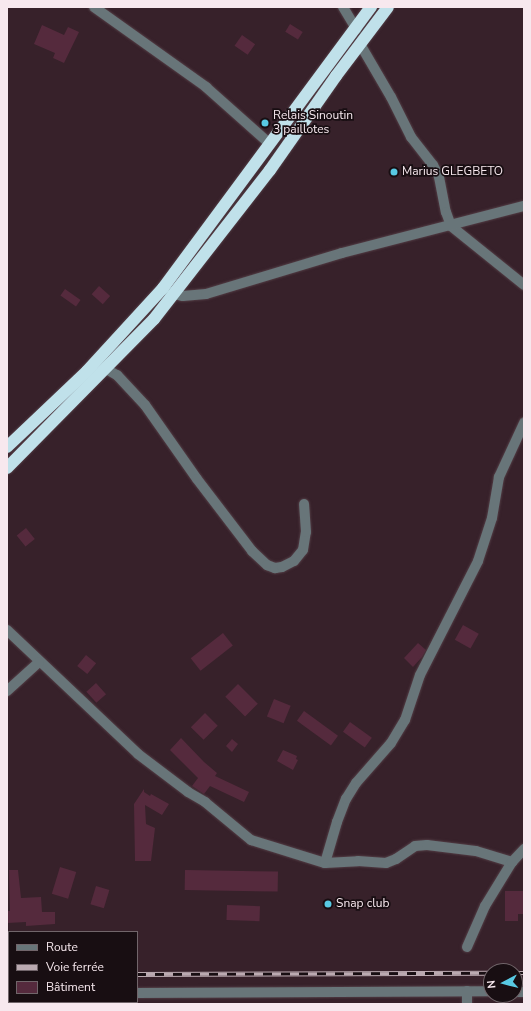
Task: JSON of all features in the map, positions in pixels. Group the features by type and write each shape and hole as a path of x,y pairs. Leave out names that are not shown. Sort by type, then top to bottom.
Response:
{"highway":[{"path":"7,447 87,371 163,288 371,7"},
{"path":"7,468 154,319 270,170 388,7"}],"street":[{"path":"94,7 206,87 270,144"},
{"path":"343,7 356,29"},
{"path":"360,44 391,97 411,137 436,171 439,177 446,212 451,226 524,285"},
{"path":"163,288 174,294 206,294 342,254 524,206"},
{"path":"106,368 117,375 145,405 197,479 252,551 267,565 275,568 282,567 294,561 303,550 306,532 304,504"},
{"path":"325,863 337,822 346,799 356,783 391,743 405,720 420,675 478,562 492,518 499,477 524,423"},
{"path":"7,630 138,754 188,792 205,802 251,840 325,863 358,861 386,863 396,859 415,846 427,845 476,851 512,862"},
{"path":"7,691 40,662"},
{"path":"467,947 485,906 512,862 524,849"},
{"path":"467,991 467,1004"},
{"path":"144,1004 141,993 483,992"}],"building":[{"path":"290,24 303,32 298,40 285,32"},
{"path":"42,25 64,35 68,27 79,32 64,63 53,58 55,53 34,44"},
{"path":"242,35 255,44 248,55 235,46"},
{"path":"99,286 110,296 103,304 92,294"},
{"path":"65,289 81,300 76,306 60,296"},
{"path":"26,528 35,539 25,546 17,536"},
{"path":"463,625 479,634 471,649 455,640"},
{"path":"223,633 233,646 201,671 191,658"},
{"path":"418,643 426,650 413,667 404,658"},
{"path":"86,655 96,663 87,674 77,666"},
{"path":"96,683 106,694 96,703 86,692"},
{"path":"238,684 258,704 245,717 225,697"},
{"path":"274,699 291,706 284,723 267,717"},
{"path":"304,711 338,736 331,745 297,721"},
{"path":"205,713 218,726 204,740 191,727"},
{"path":"350,722 372,738 365,748 343,732"},
{"path":"181,738 217,773 215,776 249,792 244,802 210,786 204,794 192,786 198,778 170,750"},
{"path":"232,739 238,744 232,752 226,746"},
{"path":"283,750 297,756 296,759 298,760 293,770 277,761"},
{"path":"144,789 144,792 150,796 151,794 169,804 162,815 145,805 146,824 155,828 151,861 135,861 134,804"},
{"path":"60,867 76,872 68,899 52,894"},
{"path":"9,870 18,870 21,898 41,897 42,912 55,912 55,924 26,926 26,922 7,923 7,911 10,911"},
{"path":"185,870 278,872 278,892 185,890"},
{"path":"96,886 109,890 104,908 90,904"},
{"path":"505,891 523,891 524,914 518,914 518,921 505,921"},
{"path":"227,905 260,906 259,921 226,920"}],"railway":[{"path":"138,974 483,973"}],"place":[{"name":"Relais Sinoutin 3 paillotes","path":"265,123"},
{"name":"Marius GLEGBETO","path":"394,172"},
{"name":"Snap club","path":"328,904"}]}
